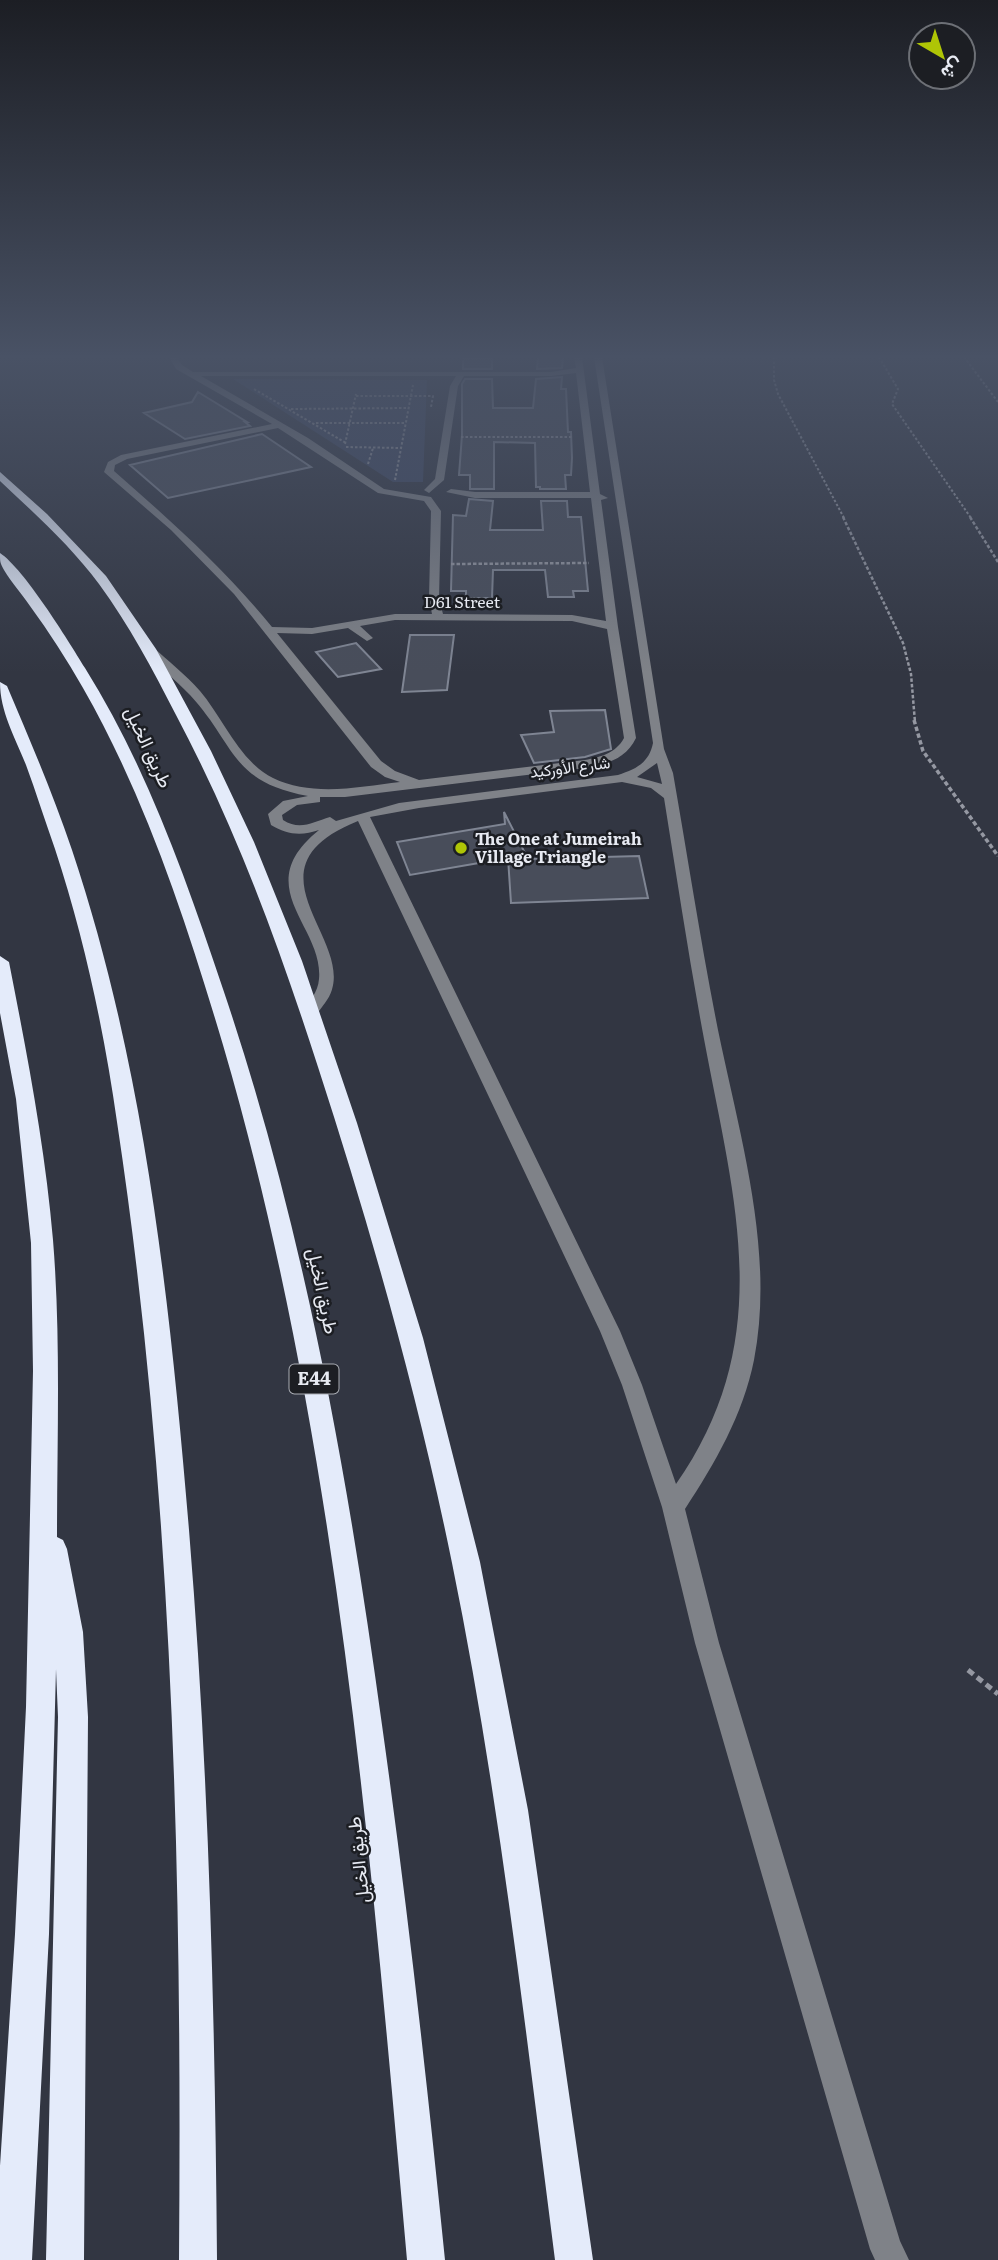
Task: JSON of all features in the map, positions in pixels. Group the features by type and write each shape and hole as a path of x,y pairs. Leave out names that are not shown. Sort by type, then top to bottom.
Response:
{"highway":[{"path":"0,475 102,579 149,649 235,818 268,895 348,1123 411,1338 466,1562 512,1810 573,2260"},
{"name":"طريق الخيل","path":"0,556 51,625 90,686 127,758 173,870 231,1038 280,1218 327,1447 352,1605 383,1848 426,2260"},
{"path":"0,686 53,816 89,937 120,1074 145,1231 169,1448 189,1763 198,2260"},
{"path":"0,962 26,1099 42,1243 45,1523 32,1934 12,2260"},
{"path":"45,1523 63,1593 72,1673 65,2260"}],"street":[{"name":"شارع الأوركيد","path":"116,462 109,467 110,474 190,543 270,630 376,764 399,778 421,785"},
{"path":"337,462 381,491 400,495 595,495 608,502"},
{"path":"427,495 439,480 441,462"},
{"name":"شارع الأوركيد","path":"149,649 195,693 244,762 258,774 277,784 303,791 360,792 597,762 623,750 630,737 612,627 591,462"},
{"path":"616,462 618,520 659,751 667,773 700,976 748,1230 751,1290 747,1350 729,1413 702,1466 673,1507"},
{"path":"439,480 449,495"},
{"path":"427,495 436,511 435,599 438,617"},
{"path":"436,511 449,495"},
{"path":"424,617 435,599"},
{"name":"D61 Street","path":"270,630 312,631 395,617 572,618 612,627"},
{"path":"349,623 367,638"},
{"name":"D61 Street","path":"285,648 312,631"},
{"name":"شارع الأوركيد","path":"310,1012 326,994 329,976 296,887 298,871 309,850 327,832 363,817 407,806 619,779 647,768 659,751"},
{"path":"619,779 655,785 670,796"},
{"path":"360,792 294,801 281,806 275,818 285,828 306,830 357,811 407,806"},
{"path":"363,817 610,1331 641,1408 673,1507 710,1655 887,2249 894,2260"}],"path":[{"path":"369,462 368,465 377,470"},
{"path":"386,476 395,481 398,462"},
{"path":"816,462 903,643 911,674 914,720 923,751 938,776 998,856"},
{"path":"935,462 998,562"},
{"path":"435,564 604,563"},
{"path":"968,1670 998,1694"}],"shaded area":[{"path":"363,462 424,462 423,482 393,482"}],"building":[{"path":"141,462 304,462 311,467 168,498 130,465"},
{"path":"460,462 494,462 494,489 470,489 470,475 459,475"},
{"path":"535,462 572,462 571,475 565,475 566,489 536,487"},
{"path":"469,499 493,501 490,530 543,530 541,501 567,501 568,517 581,517 588,591 573,591 574,597 548,597 545,570 493,570 492,598 466,598 466,591 451,591 453,515 466,516"},
{"path":"410,635 454,635 447,690 402,692"},
{"path":"356,643 381,669 338,677 316,652"},
{"path":"605,710 611,749 585,757 534,763 521,735 554,732 550,711"},
{"path":"504,812 528,859 639,856 648,898 511,903 508,858 410,875 397,842 505,824"}],"place":[{"name":"The One at Jumeirah Village Triangle","path":"461,848"}]}
